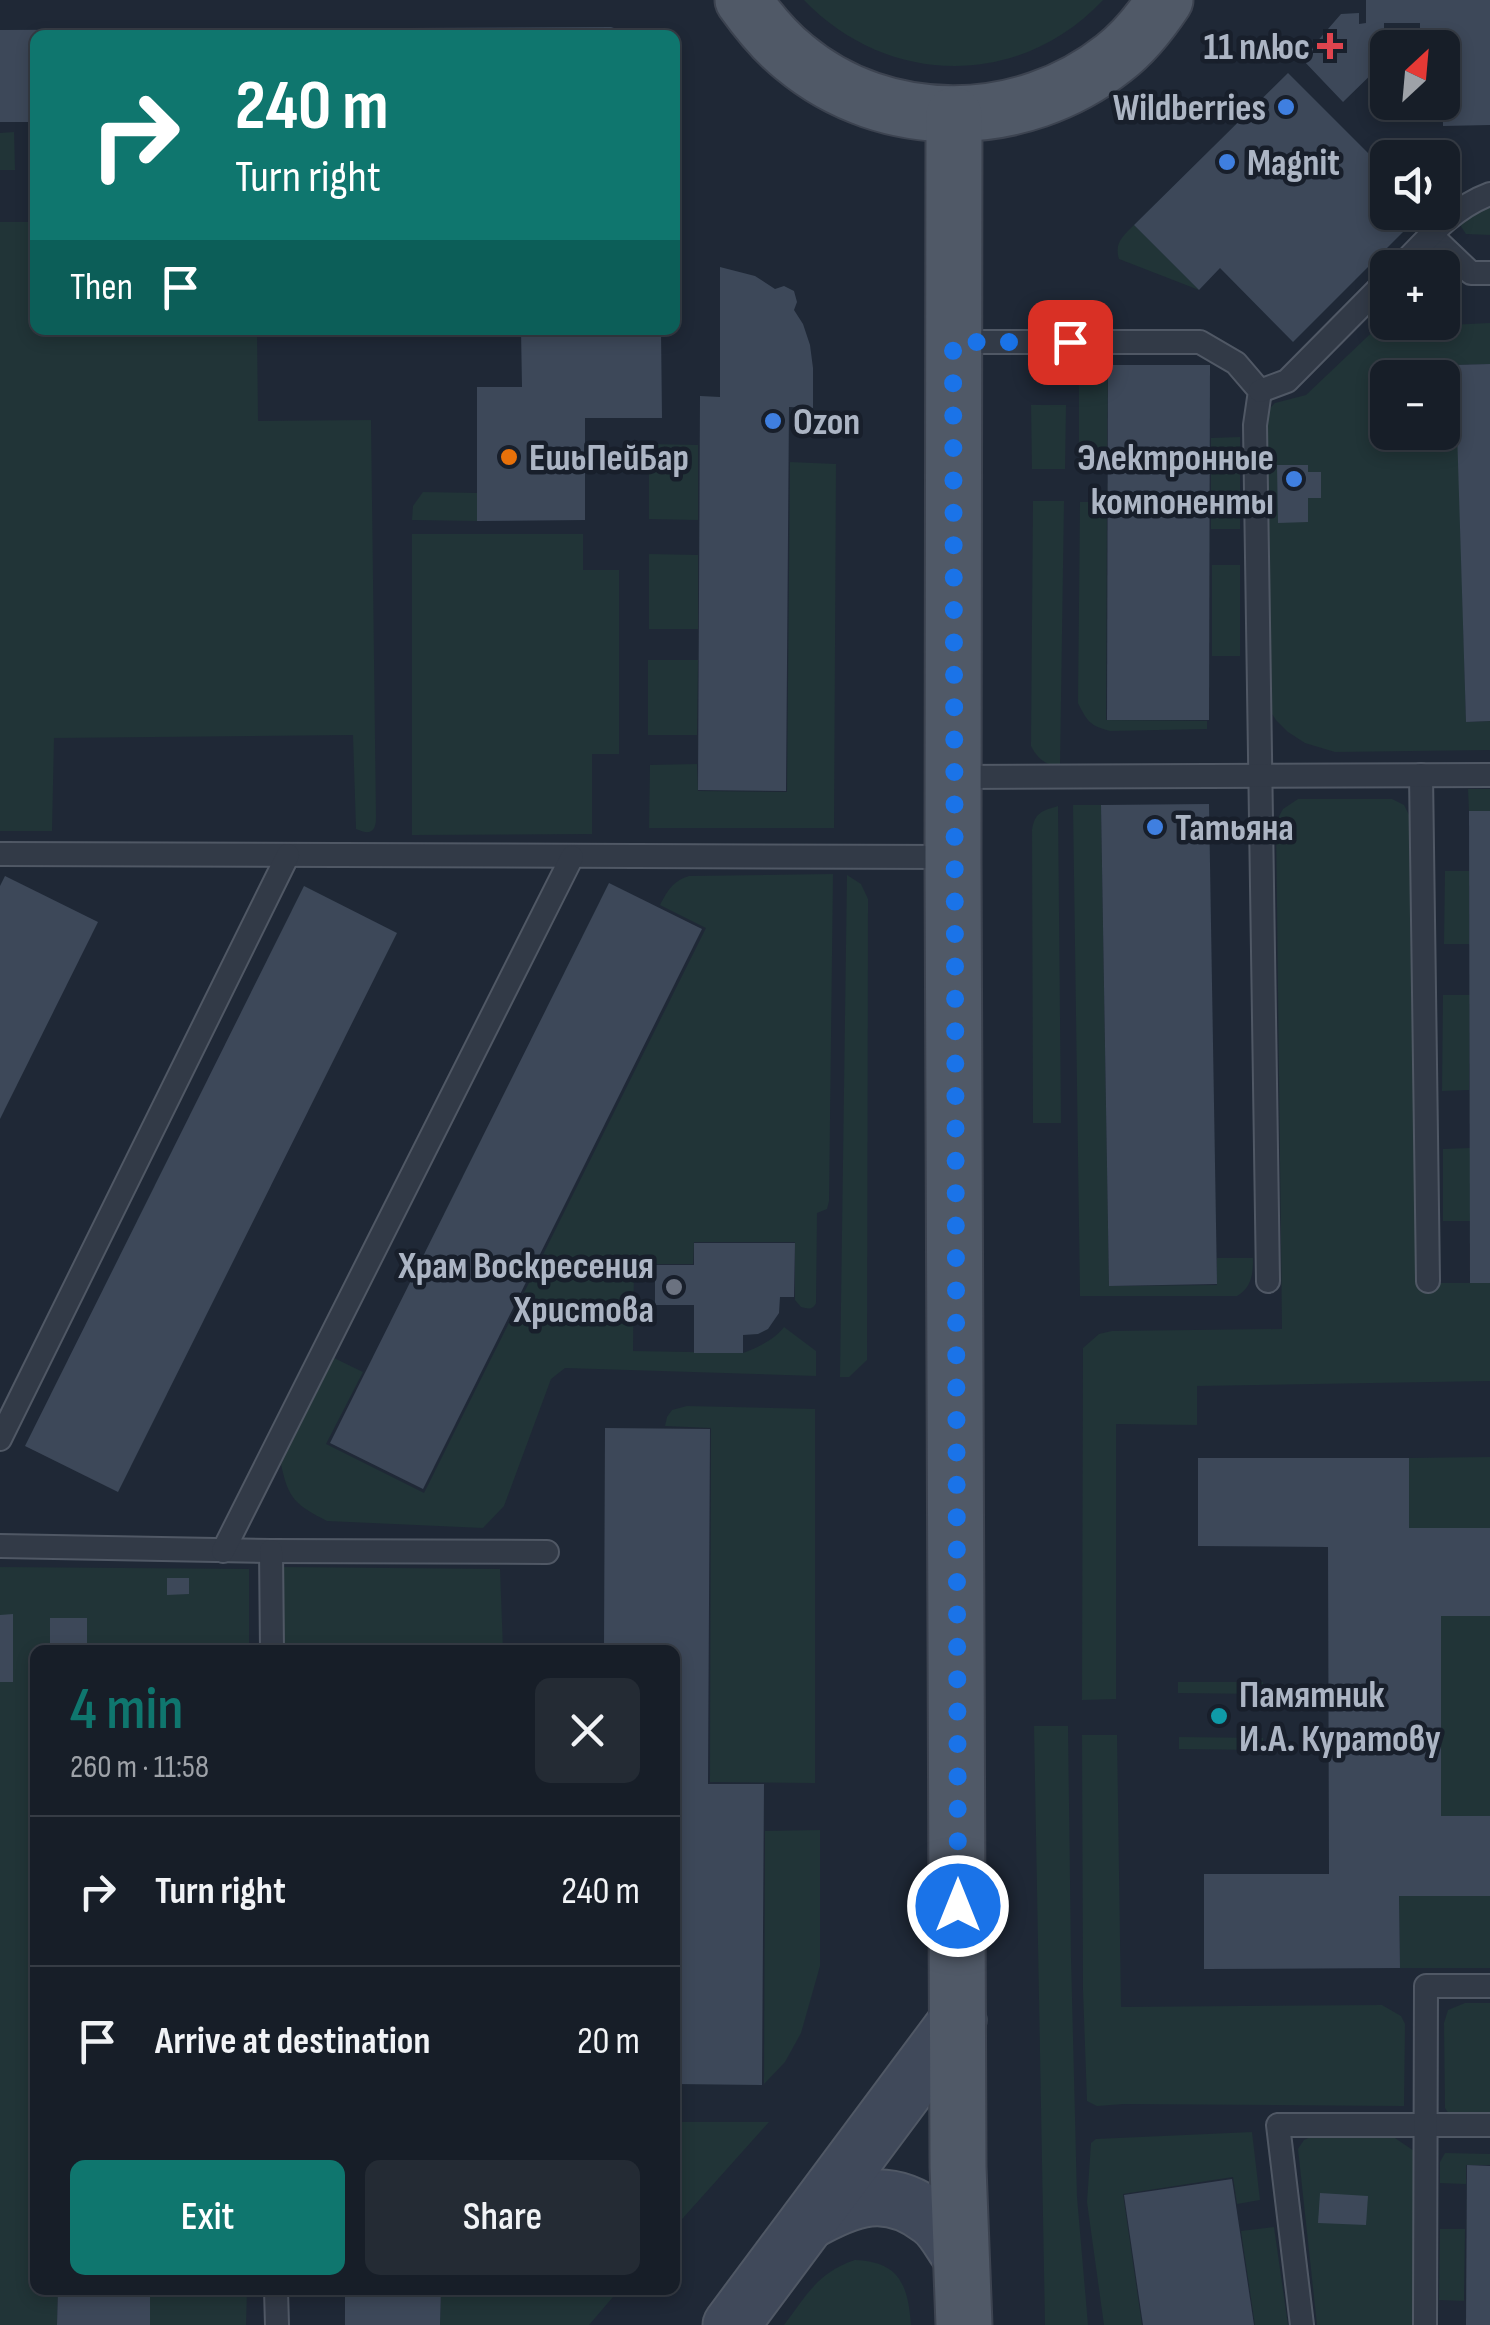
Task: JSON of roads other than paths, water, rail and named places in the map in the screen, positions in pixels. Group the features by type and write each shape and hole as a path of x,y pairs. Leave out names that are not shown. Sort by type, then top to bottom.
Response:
{"main road":[{"path":"743,0 764,29 830,83 911,112 954,115 998,112 1040,100 1080,82 1116,56 1147,26 1165,0"},
{"path":"954,115 958,2020 964,2325"}],"street":[{"path":"731,2325 958,2020"},
{"path":"808,2222 840,2204 870,2197 902,2201 934,2219 960,2255"}],"lane":[{"path":"1416,250 1448,218 1471,201 1490,194"},
{"path":"1431,235 1472,273 1490,273"},
{"path":"1260,392 1287,382 1370,298"},
{"path":"953,342 1200,342 1236,363 1260,392 1255,425 1268,1281"},
{"path":"1421,775 1428,1281"},
{"path":"953,777 1490,775"},
{"path":"0,854 953,858"},
{"path":"0,1438 288,856"},
{"path":"223,1550 572,857"},
{"path":"0,1546 547,1552"},
{"path":"271,1551 272,1645"},
{"path":"1426,2325 1426,1986 1490,1986"},
{"path":"1302,2325 1278,2125 1490,2125"},
{"path":"276,2295 276,2325"}],"place":[{"name":"11 плюс","path":"1330,46"},
{"name":"Wildberries","path":"1286,107"},
{"name":"Magnit","path":"1227,162"},
{"name":"Ozon","path":"773,421"},
{"name":"ЕшьПейБар","path":"509,457"},
{"name":"Электронные компоненты","path":"1294,479"},
{"name":"Татьяна","path":"1155,827"},
{"name":"Храм Воскресения Христова","path":"674,1287"},
{"name":"Памятник И.А. Куратову","path":"1219,1716"}]}
